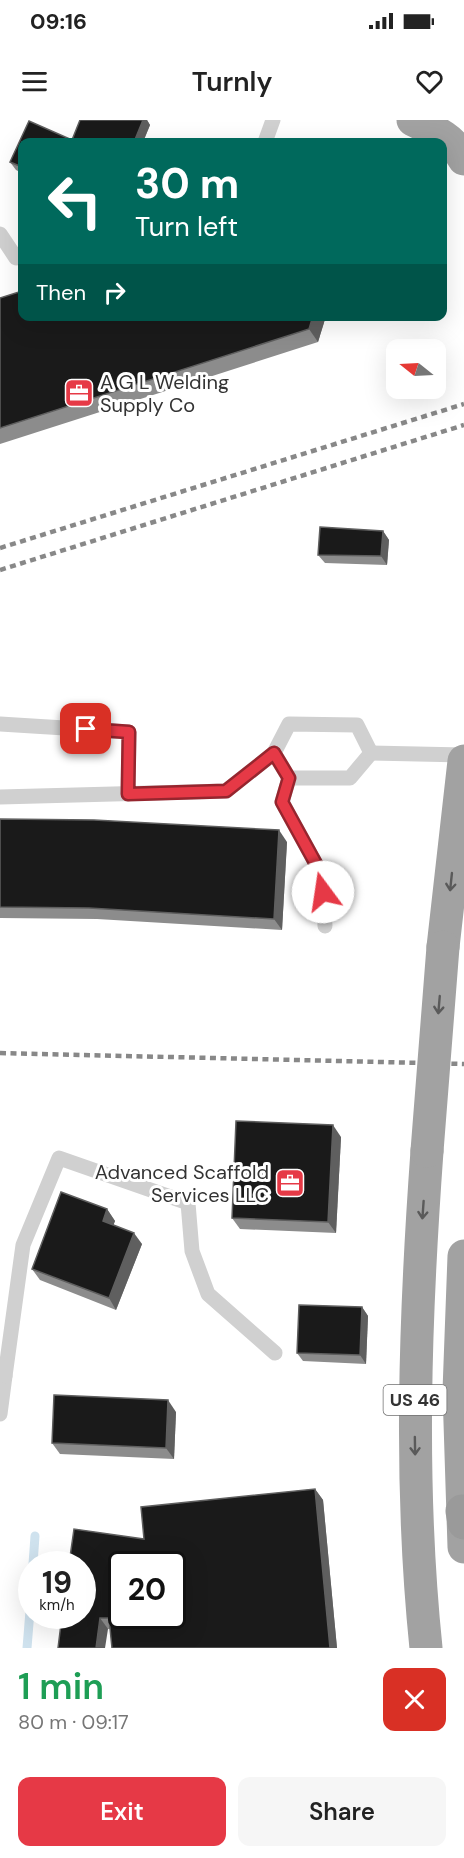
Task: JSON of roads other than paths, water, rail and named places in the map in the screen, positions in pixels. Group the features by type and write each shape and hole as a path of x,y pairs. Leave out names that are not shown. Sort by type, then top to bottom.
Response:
{"highway":[{"path":"413,120 445,138"},
{"path":"447,139 459,150 464,159"},
{"name":"US 46","path":"426,1648 417,1520 415,1428 417,1313 443,946 464,761"},
{"name":"US 46","path":"464,1256 459,1391 464,1547"}],"lane":[{"path":"266,138 273,120"},
{"path":"0,234 13,258"},
{"path":"0,724 129,732 128,794"},
{"path":"0,796 226,791 274,753 289,724 357,725 371,753"},
{"path":"274,753 289,778 282,802 322,875 325,926"},
{"path":"371,753 464,755"},
{"path":"289,778 350,778 371,753"},
{"path":"0,1414 3,1375 23,1245 59,1158 188,1203 192,1251 207,1294 275,1353"}],"waterway":[{"path":"34,1551 35,1536"},
{"path":"27,1648 29,1629"}],"railway":[{"path":"0,548 464,404"},
{"path":"0,570 464,425"},
{"path":"0,1053 464,1064"}],"place":[{"name":"A G L Welding Supply Co","path":"79,393"},
{"name":"Advanced Scaffold Services LLC","path":"290,1183"}]}
